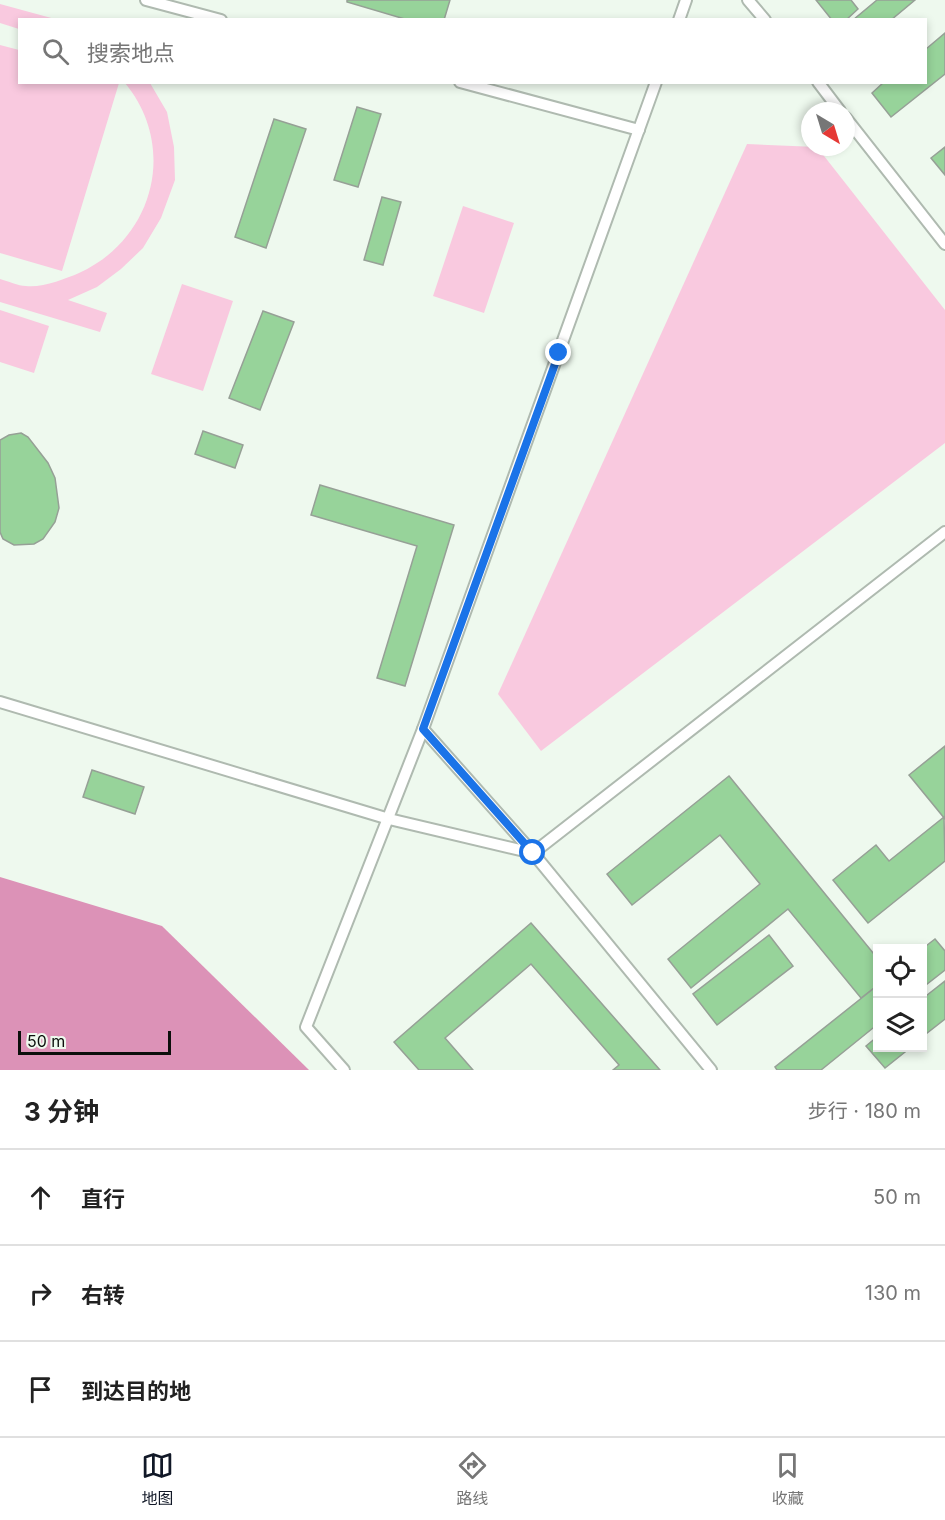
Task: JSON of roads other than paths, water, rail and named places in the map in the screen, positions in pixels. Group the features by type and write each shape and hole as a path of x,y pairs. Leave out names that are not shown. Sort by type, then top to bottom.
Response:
{"lane":[{"path":"146,0 214,18"},
{"path":"680,18 686,0"},
{"path":"748,0 763,18"},
{"path":"467,84 639,130"},
{"path":"344,1070 306,1027 423,729 655,84"},
{"path":"820,84 833,102"},
{"path":"855,129 945,244"},
{"path":"533,853 945,532"},
{"path":"0,702 389,819 533,853"},
{"path":"423,729 533,853 711,1070"}]}
